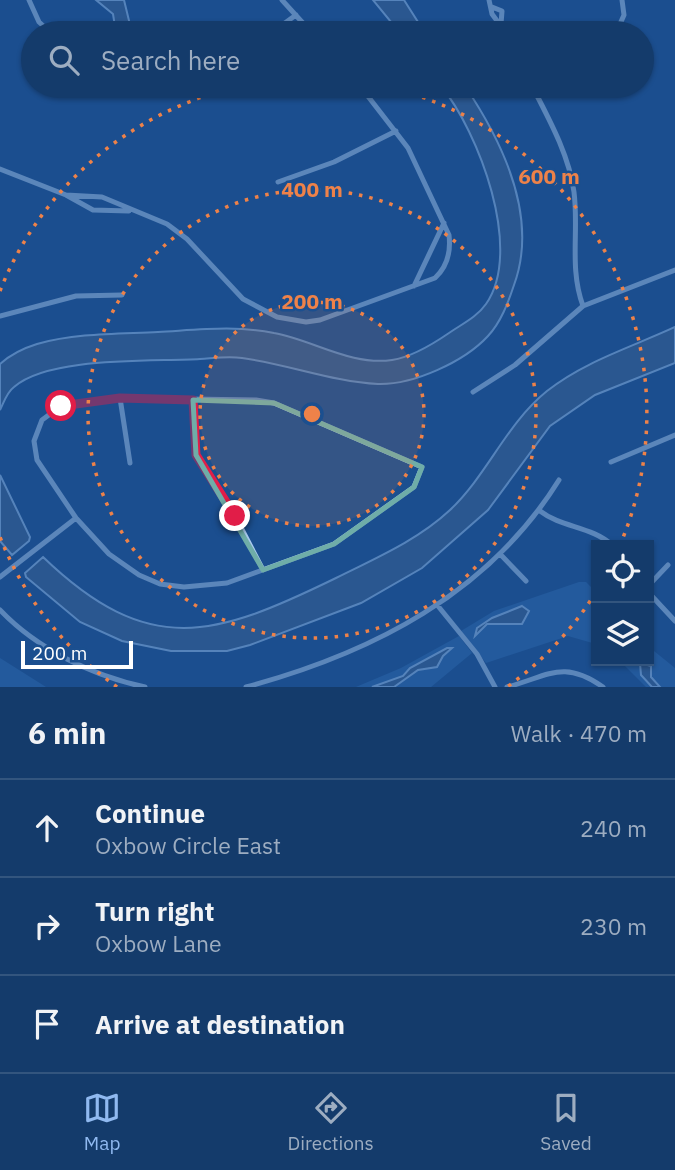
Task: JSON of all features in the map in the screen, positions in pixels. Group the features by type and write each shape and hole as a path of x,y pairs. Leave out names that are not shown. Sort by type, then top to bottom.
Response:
{"street":[{"path":"29,0 39,21"},
{"path":"284,0 302,21"},
{"path":"489,0 492,7 502,11 501,21"},
{"path":"621,21 624,15 622,0"},
{"path":"288,21 296,15"},
{"path":"66,195 102,197 176,230 243,299 278,317 306,322 320,320 435,278 446,266 450,246 444,223 408,148 370,98"},
{"path":"537,98 571,178 576,215 574,276 583,306"},
{"path":"278,182 334,162 396,131"},
{"path":"0,169 66,195 93,210 133,211"},
{"path":"415,286 444,223"},
{"path":"473,392 515,365 583,306 675,270"},
{"path":"0,316 76,296 122,295"},
{"path":"120,398 130,463"},
{"path":"120,398 256,400 274,403 422,467 414,487 334,544 227,583 206,587 160,584 139,575 109,554 76,518 37,460 34,441 42,420 61,406 120,398"},
{"path":"193,400 196,455 235,516 263,570"},
{"path":"611,462 675,435"},
{"path":"246,687 356,649 401,629 438,606 501,555 540,511 559,480"},
{"path":"540,511 552,521 601,536 606,540"},
{"path":"0,577 76,518"},
{"path":"501,555 526,581"},
{"path":"654,580 668,565"},
{"path":"654,598 675,621"},
{"path":"438,606 477,654 495,687"},
{"path":"0,610 60,655 99,674 145,687"},
{"path":"507,687 568,670 587,676 603,687"}],"highlighted area":[{"path":"193,400 274,403 422,467 414,487 334,544 263,570 196,455"}],"shaded area":[{"path":"96,0 124,0 129,21 114,21 113,14"},
{"path":"373,0 404,0 417,21 390,21"},
{"path":"449,98 473,98 492,131 513,181 522,233 521,259 504,312 488,336 466,355 407,381 378,384 345,380 237,357 76,365 30,377 12,389 0,410 0,364 22,350 52,340 97,335 245,329 289,336 347,356 377,361 392,360 422,350 474,317 486,304 496,281 500,253 498,223 482,161"},
{"path":"675,327 675,363 595,395 550,426 488,510 422,568 361,603 250,645 227,651 171,651 122,641 80,622 26,577 25,573 43,557 81,590 116,612 150,624 184,628 218,624 254,614 396,548 438,521 475,481 520,418 547,391 593,363"},
{"path":"0,475 30,537 29,541 12,555 0,541"},
{"path":"579,582 586,582 591,587 591,643 568,636 486,663 461,631 494,611"},
{"path":"522,606 529,611 522,624 487,624 475,636 477,628 492,618"},
{"path":"459,636 472,653 431,687 356,687 401,668"},
{"path":"447,648 452,648 443,656 437,667 418,670 394,687 372,687 403,676 410,668"},
{"path":"654,651 675,668 675,687 646,687 625,666 654,666"},
{"path":"0,658 46,687 0,687"},
{"path":"640,666 651,666 651,677 660,687 652,687 641,675"}],"route":[{"path":"61,406 120,398 193,400 196,455 235,516"}]}
